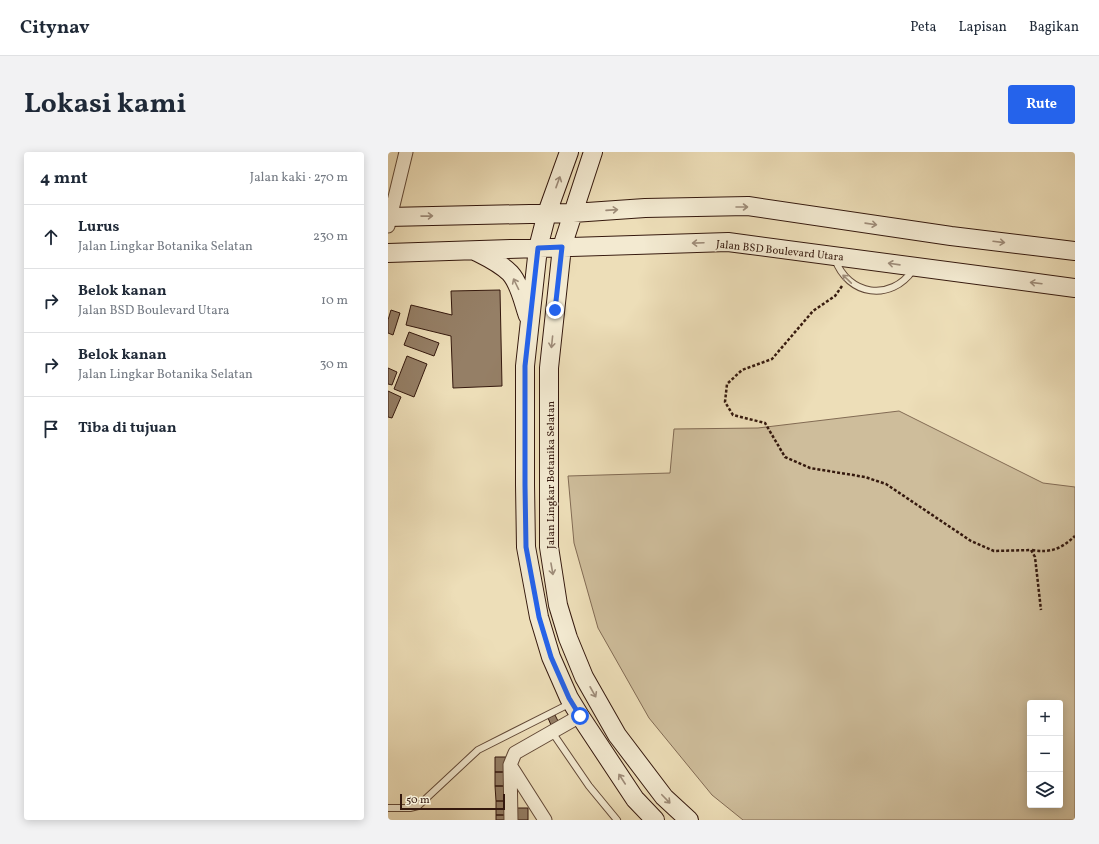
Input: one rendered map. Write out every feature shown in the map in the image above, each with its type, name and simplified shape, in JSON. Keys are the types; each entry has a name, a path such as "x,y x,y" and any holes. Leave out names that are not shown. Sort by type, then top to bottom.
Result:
{"street":[{"path":"406,152 389,220 645,208 748,206 952,236 1075,251"},
{"name":"Jalan Lingkar Botanika Selatan","path":"569,152 547,212 538,248 530,320 525,366 526,547 539,617 551,657 576,709 635,799 655,820"},
{"name":"Jalan Lingkar Botanika Selatan","path":"593,152 562,247 549,368 549,547 558,605 568,638 582,670 617,735 664,797 689,820"},
{"name":"Jalan BSD Boulevard Utara","path":"388,253 728,242 1075,288"},
{"path":"473,250 492,259 510,273 516,282 530,320"},
{"path":"511,820 510,765 515,753 552,732 576,709"},
{"path":"510,765 544,820"}],"lane":[{"path":"834,255 838,268 846,279 857,287 870,291 884,290 897,286 908,278 915,267"},
{"path":"388,808 410,808 418,806 478,750 576,709"},
{"path":"552,732 589,786 617,820"}],"path":[{"path":"846,279 835,296 813,311 772,359 742,370 727,384 725,402 733,415 765,423 785,457 810,468 865,477 886,484 971,541 994,551 1031,550 1046,552 1066,544 1075,536"},
{"path":"1031,550 1035,557 1041,610"}],"shaded area":[{"path":"899,411 1043,483 1075,487 1075,820 743,820 712,795 649,718 598,628 574,543 568,476 670,473 674,429 758,428"}],"building":[{"path":"500,290 502,386 453,388 451,336 406,325 411,305 452,315 451,291"},
{"path":"391,310 400,313 393,335 388,333 388,320"},
{"path":"409,332 439,343 434,356 404,345"},
{"path":"407,356 427,364 414,397 394,389"},
{"path":"388,368 397,372 392,385 388,384"},
{"path":"388,391 401,397 392,418 388,417"},
{"path":"555,715 558,721 551,725 548,718"},
{"path":"495,757 508,757 508,772 495,772"},
{"path":"495,772 508,772 508,786 495,786"},
{"path":"495,786 508,786 508,801 496,801"},
{"path":"496,801 508,801 508,815 496,815"},
{"path":"516,808 528,808 528,820 516,820"},
{"path":"496,815 508,815 508,820 496,820"}],"route":[{"path":"555,310 562,247 538,248 525,366 526,547 539,617 551,657 569,698 580,716"}]}
